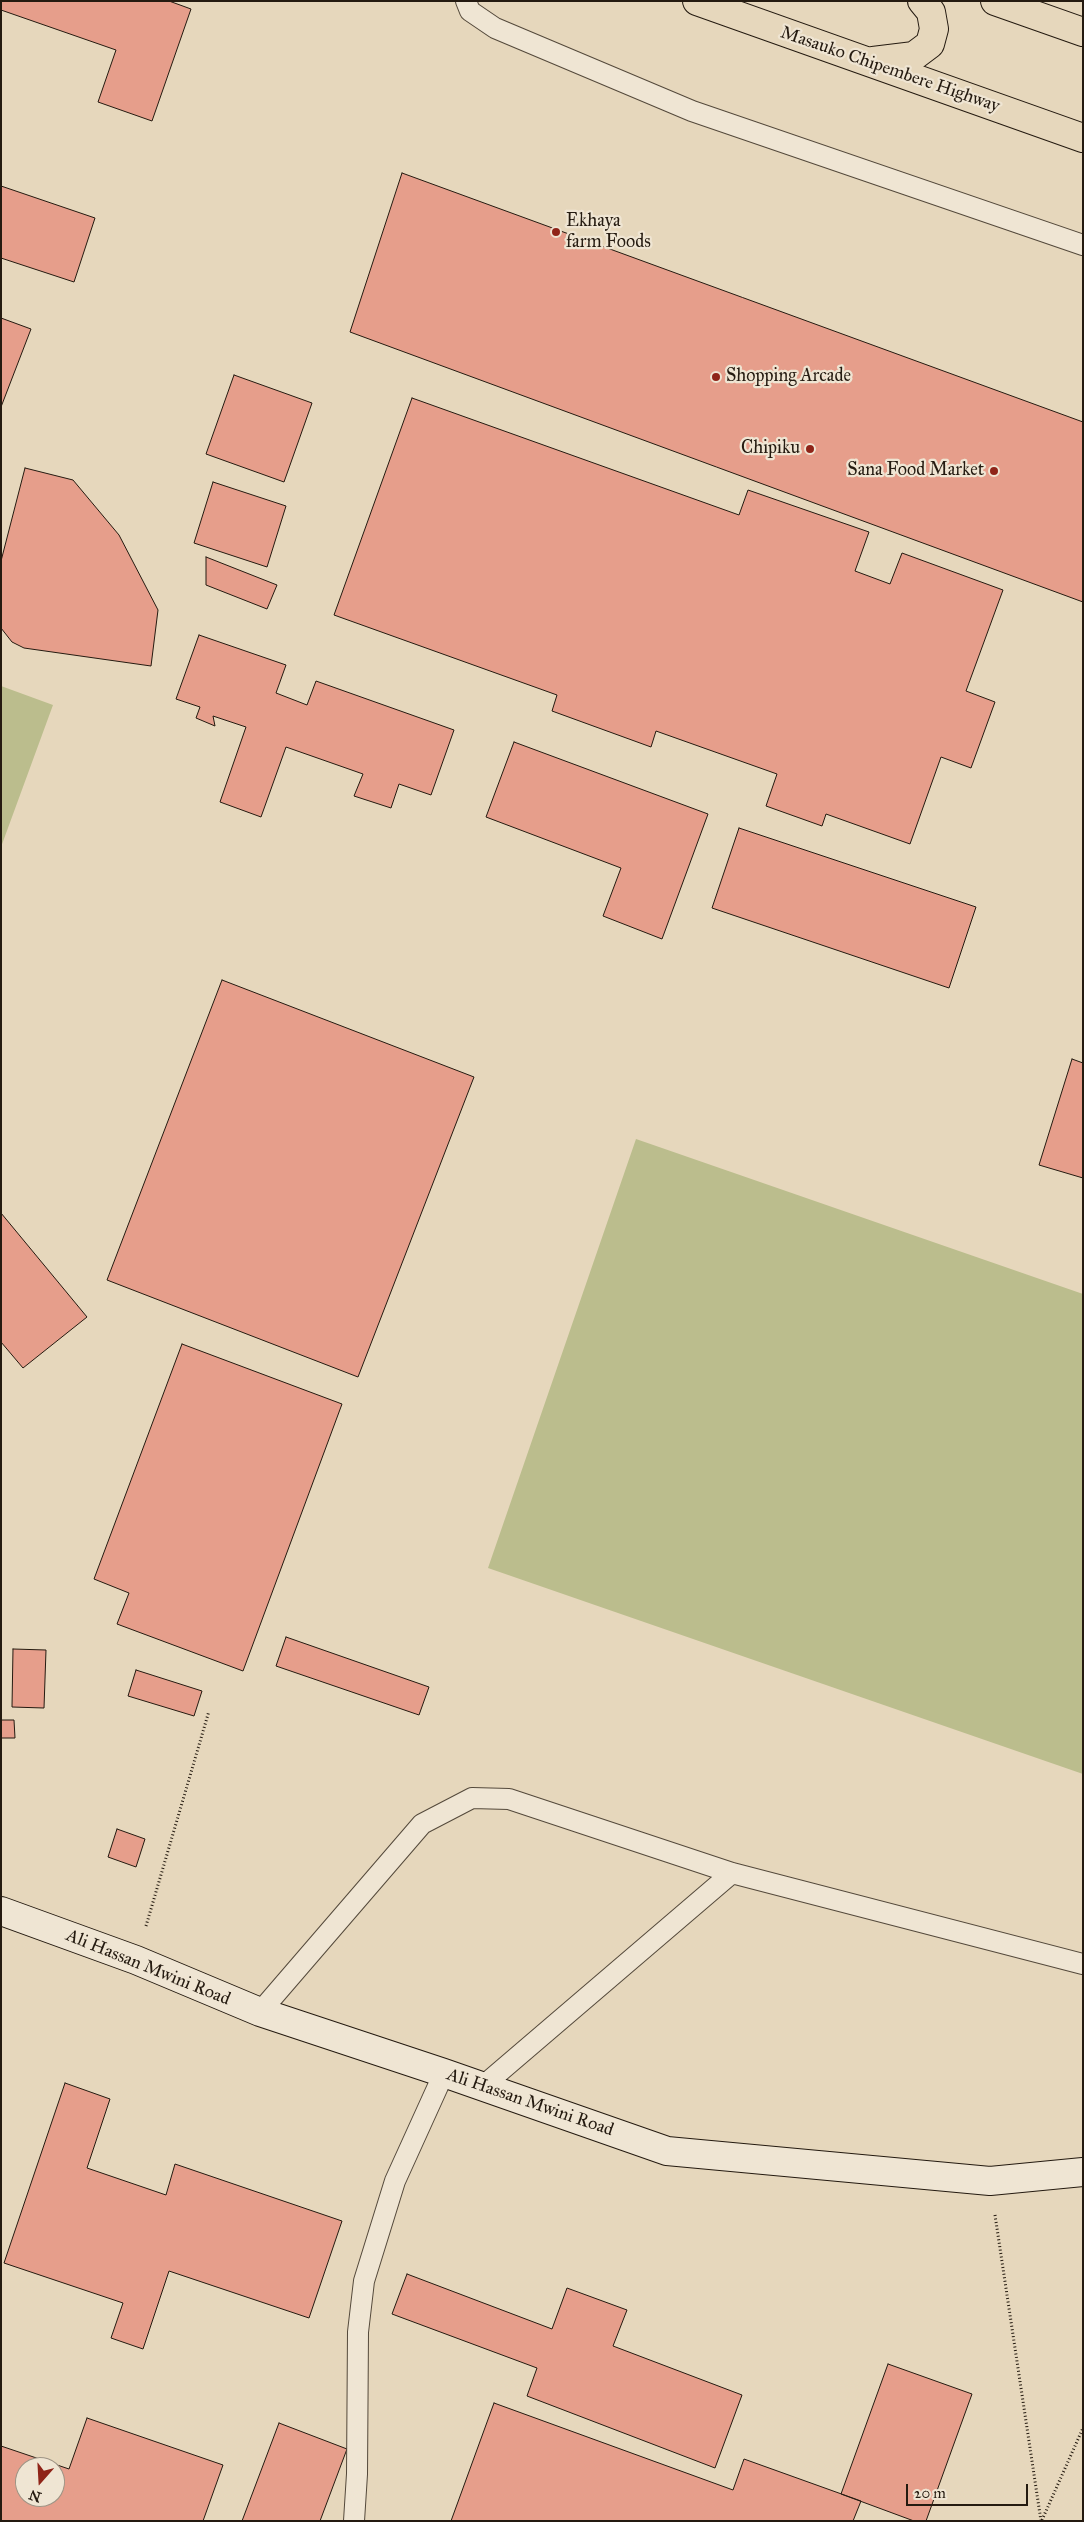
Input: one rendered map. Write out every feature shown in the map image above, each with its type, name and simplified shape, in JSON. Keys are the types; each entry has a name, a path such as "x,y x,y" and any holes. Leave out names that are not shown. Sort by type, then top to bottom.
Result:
{"highway":[{"name":"Masauko Chipembere Highway","path":"697,1 1083,138"},
{"path":"868,62 914,56 930,44 934,29 930,12 922,1"},
{"path":"995,1 1083,32"}],"main road":[{"name":"Ali Hassan Mwini Road","path":"1,1911 136,1960 260,2012 483,2086 667,2151 990,2181 1083,2172"}],"lane":[{"path":"466,1 470,11 494,28 692,111 1083,245"},
{"path":"260,2012 422,1824 472,1798 509,1799 732,1873 1083,1964"},
{"path":"483,2086 732,1873"},
{"path":"354,2521 357,2474 358,2332 364,2281 395,2181 444,2073"}],"path":[{"path":"136,1960 210,1711"},
{"path":"990,2181 1041,2521"},
{"path":"1041,2521 1083,2428"}],"green space":[{"path":"1,686 53,705 1,847"},
{"path":"636,1139 1083,1294 1083,1774 488,1568"}],"building":[{"path":"1,1 169,1 191,9 152,121 98,102 116,50 1,10"},
{"name":"Shopping Arcade","path":"402,173 1083,422 1083,602 350,332"},
{"path":"1,186 95,218 74,282 1,258"},
{"path":"1,318 31,329 1,407"},
{"path":"234,375 312,403 284,482 206,454"},
{"path":"412,398 739,515 748,490 869,532 855,571 890,584 902,553 1003,590 966,691 995,702 971,768 941,757 910,844 826,814 822,826 766,806 777,774 656,731 651,747 552,711 557,695 334,615"},
{"path":"25,468 73,480 119,535 158,610 151,666 24,648 12,642 1,628 1,561"},
{"path":"213,482 286,506 267,567 194,543"},
{"path":"206,557 277,585 267,609 206,585"},
{"path":"199,635 286,665 276,693 307,705 316,681 454,730 431,795 399,784 391,808 354,796 363,774 286,747 261,817 220,802 246,727 213,716 215,726 196,718 200,707 176,699"},
{"path":"514,742 708,814 662,939 603,916 621,868 486,817"},
{"path":"739,828 976,907 949,988 712,908"},
{"path":"222,980 474,1077 358,1377 107,1280"},
{"path":"1072,1059 1083,1063 1083,1178 1039,1165"},
{"path":"1,1213 87,1317 23,1368 1,1342"},
{"path":"182,1344 342,1404 243,1671 117,1624 129,1593 94,1579"},
{"path":"286,1637 429,1687 419,1715 276,1666"},
{"path":"13,1649 46,1650 44,1708 12,1707"},
{"path":"136,1670 202,1691 194,1716 128,1696"},
{"path":"1,1720 14,1720 15,1738 1,1738"},
{"path":"117,1829 145,1839 136,1867 108,1857"},
{"path":"65,2083 110,2099 87,2168 166,2195 175,2164 342,2221 309,2318 169,2271 143,2349 111,2338 123,2303 4,2263"},
{"path":"407,2274 552,2329 567,2288 627,2310 613,2346 742,2395 715,2468 527,2396 537,2368 392,2314"},
{"path":"888,2364 972,2394 926,2521 914,2521 841,2494"},
{"path":"494,2403 733,2490 744,2459 861,2501 853,2521 451,2521"},
{"path":"87,2418 223,2465 203,2521 1,2521 1,2446 34,2457 15,2457 15,2507 65,2507 65,2468 69,2469"},
{"path":"279,2423 347,2449 320,2521 242,2521"}],"place":[{"name":"Ekhaya farm Foods","path":"556,232"},
{"name":"Shopping Arcade","path":"716,377"},
{"name":"Chipiku","path":"810,449"},
{"name":"Sana Food Market","path":"994,471"}]}
